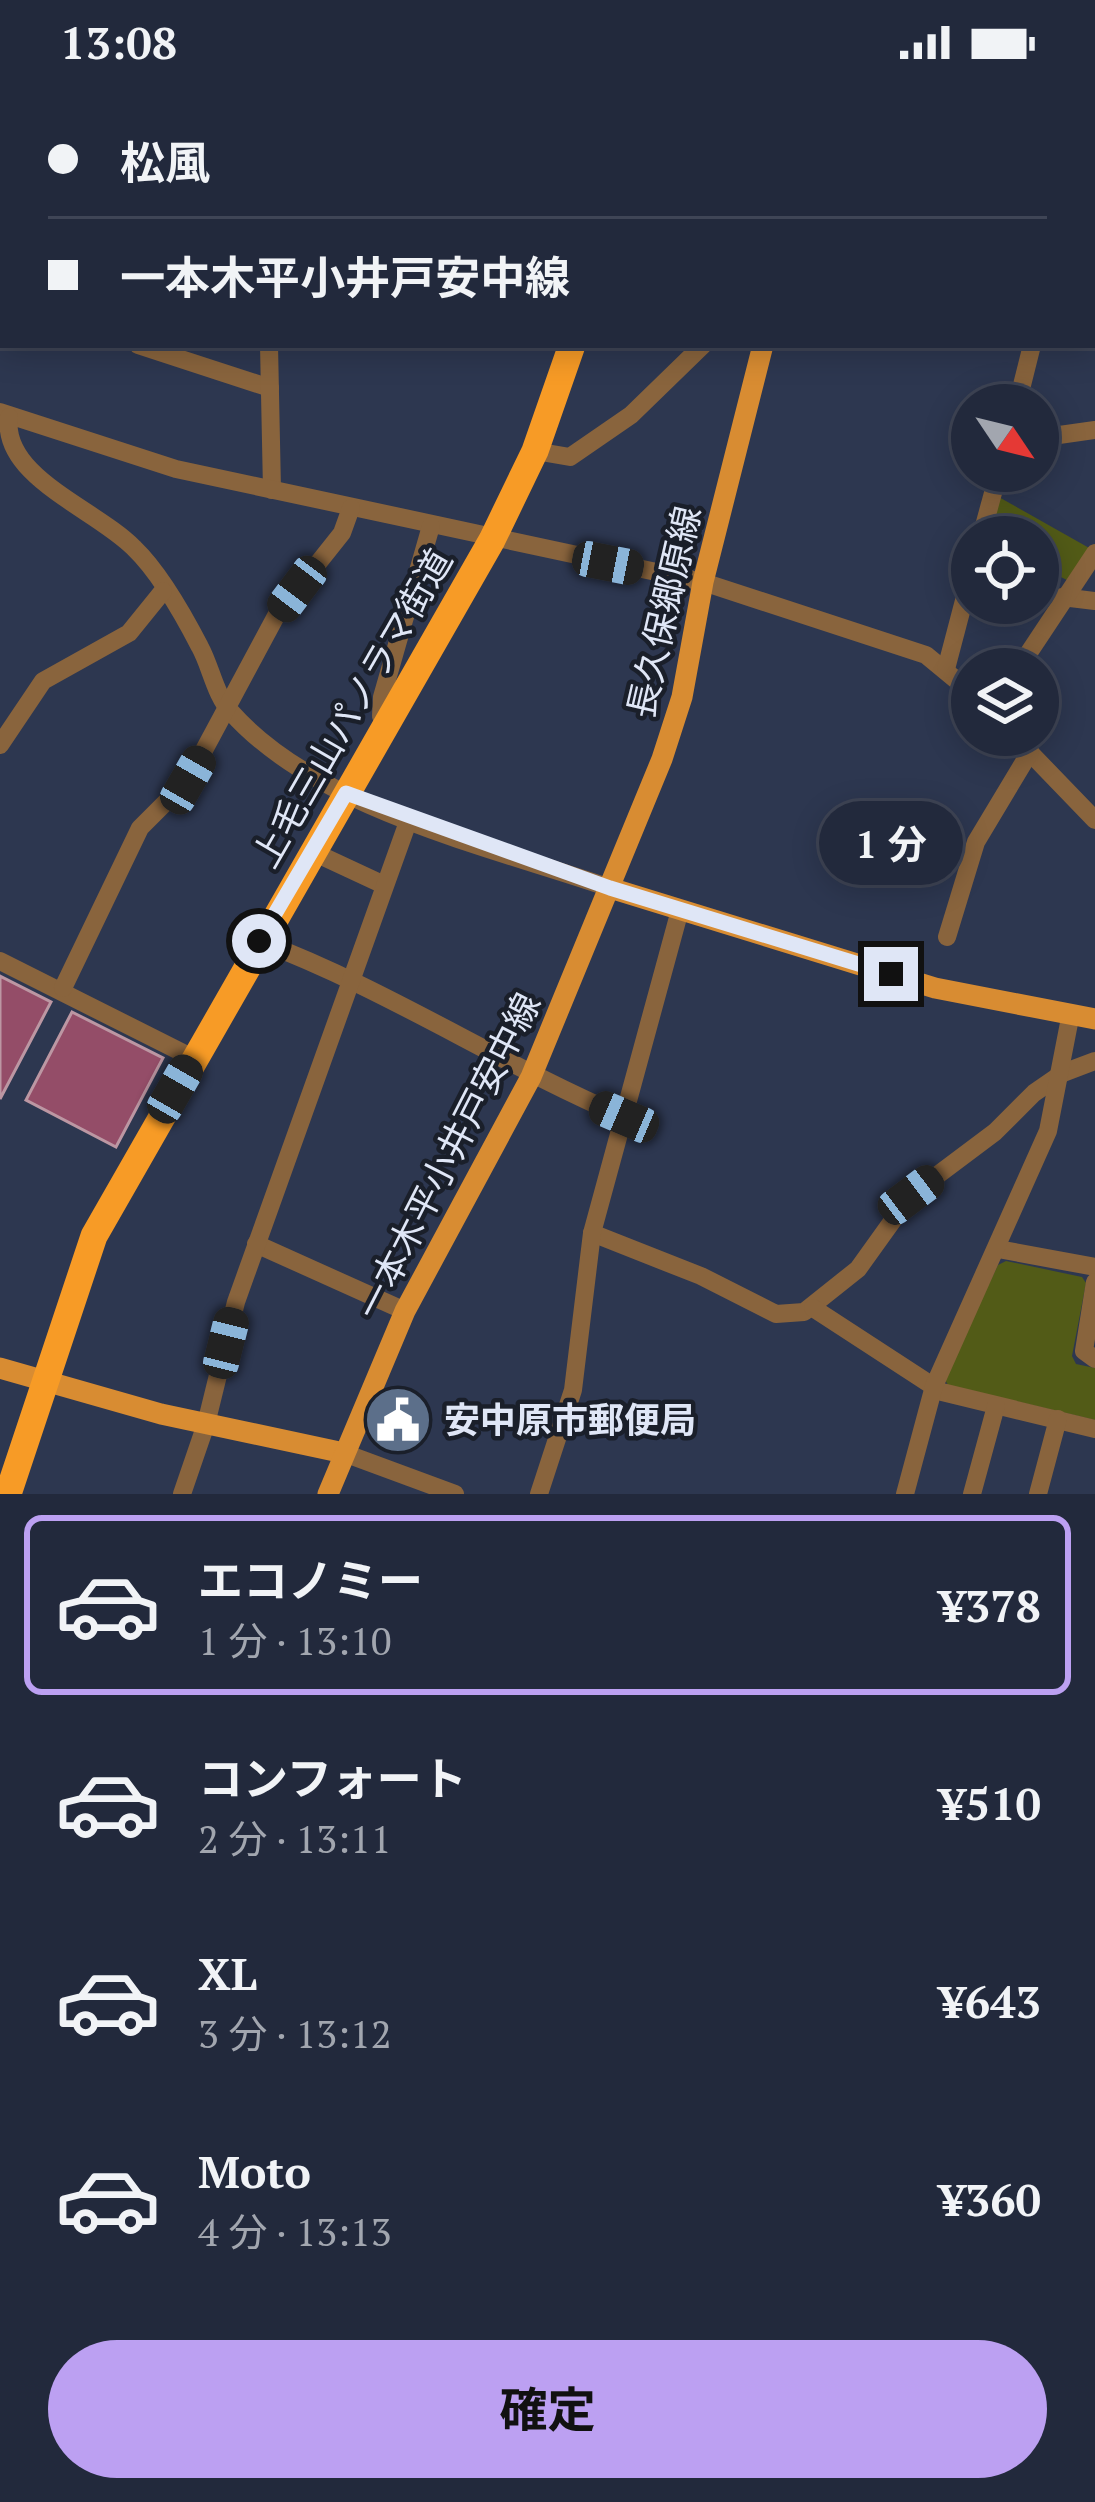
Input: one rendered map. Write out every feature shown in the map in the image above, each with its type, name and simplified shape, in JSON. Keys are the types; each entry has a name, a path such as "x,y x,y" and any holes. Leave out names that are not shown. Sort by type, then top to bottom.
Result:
{"highway":[{"name":"上毛三山パノラマ街道","path":"8,1494 9,1459 43,1384 94,1236 491,540 535,452 571,348"}],"main road":[{"name":"長久保郷原線","path":"610,888 682,698 703,582 762,348"},
{"path":"610,888 935,988 1070,1018 1095,1019"},
{"name":"一本木平小井戸安中線","path":"328,1494 405,1311 531,1077 610,888"},
{"path":"0,1368 43,1384 344,1453"}],"street":[{"path":"147,348 271,388"},
{"path":"269,348 272,490"},
{"path":"535,452 570,457 632,415 700,348"},
{"path":"1022,384 1031,348"},
{"path":"610,888 346,793 272,747 229,711 200,646 136,549 32,473 3,445 5,415 111,451 272,490 703,582 874,635 926,655 951,673"},
{"path":"1059,435 1095,430"},
{"path":"63,988 140,828 188,780 276,616 342,533 351,508"},
{"path":"388,719 380,716 382,697 431,526"},
{"path":"1031,648 1095,553"},
{"path":"0,745 43,681 129,633 163,591"},
{"path":"1062,597 1095,601"},
{"path":"946,669 958,624"},
{"path":"947,938 976,842 1028,756"},
{"path":"1034,756 1095,820"},
{"path":"182,1494 256,1244 409,819"},
{"path":"311,851 384,885"},
{"path":"539,1494 573,1390 592,1233 680,910"},
{"path":"259,941 349,981 531,1077 624,1117"},
{"path":"0,961 63,988 193,1058"},
{"path":"905,1494 934,1386 1048,1131 1063,1073 1070,1018"},
{"path":"592,1233 701,1276 776,1314 813,1308 858,1269 911,1195 1063,1073 1095,1061"},
{"path":"256,1244 405,1311"},
{"path":"998,1249 1095,1267"},
{"path":"1095,1282 1084,1352 1095,1359"},
{"path":"813,1308 934,1386 1095,1430"},
{"path":"972,1494 997,1406"},
{"path":"1038,1494 1058,1419"},
{"path":"344,1453 455,1494"}],"green space":[{"path":"997,496 1032,516 992,516"},
{"path":"1059,531 1091,549 1067,580 1059,576"},
{"path":"1006,1261 1082,1277 1086,1283 1072,1356 1076,1364 1095,1368 1095,1420 948,1385 944,1378 998,1265"}],"building":[{"path":"0,976 51,1002 0,1099"},
{"path":"72,1012 163,1058 116,1147 26,1100"}],"place":[{"name":"安中原市郵便局","path":"398,1420"}],"route":[{"path":"259,941 346,793 610,888 891,974"}]}
